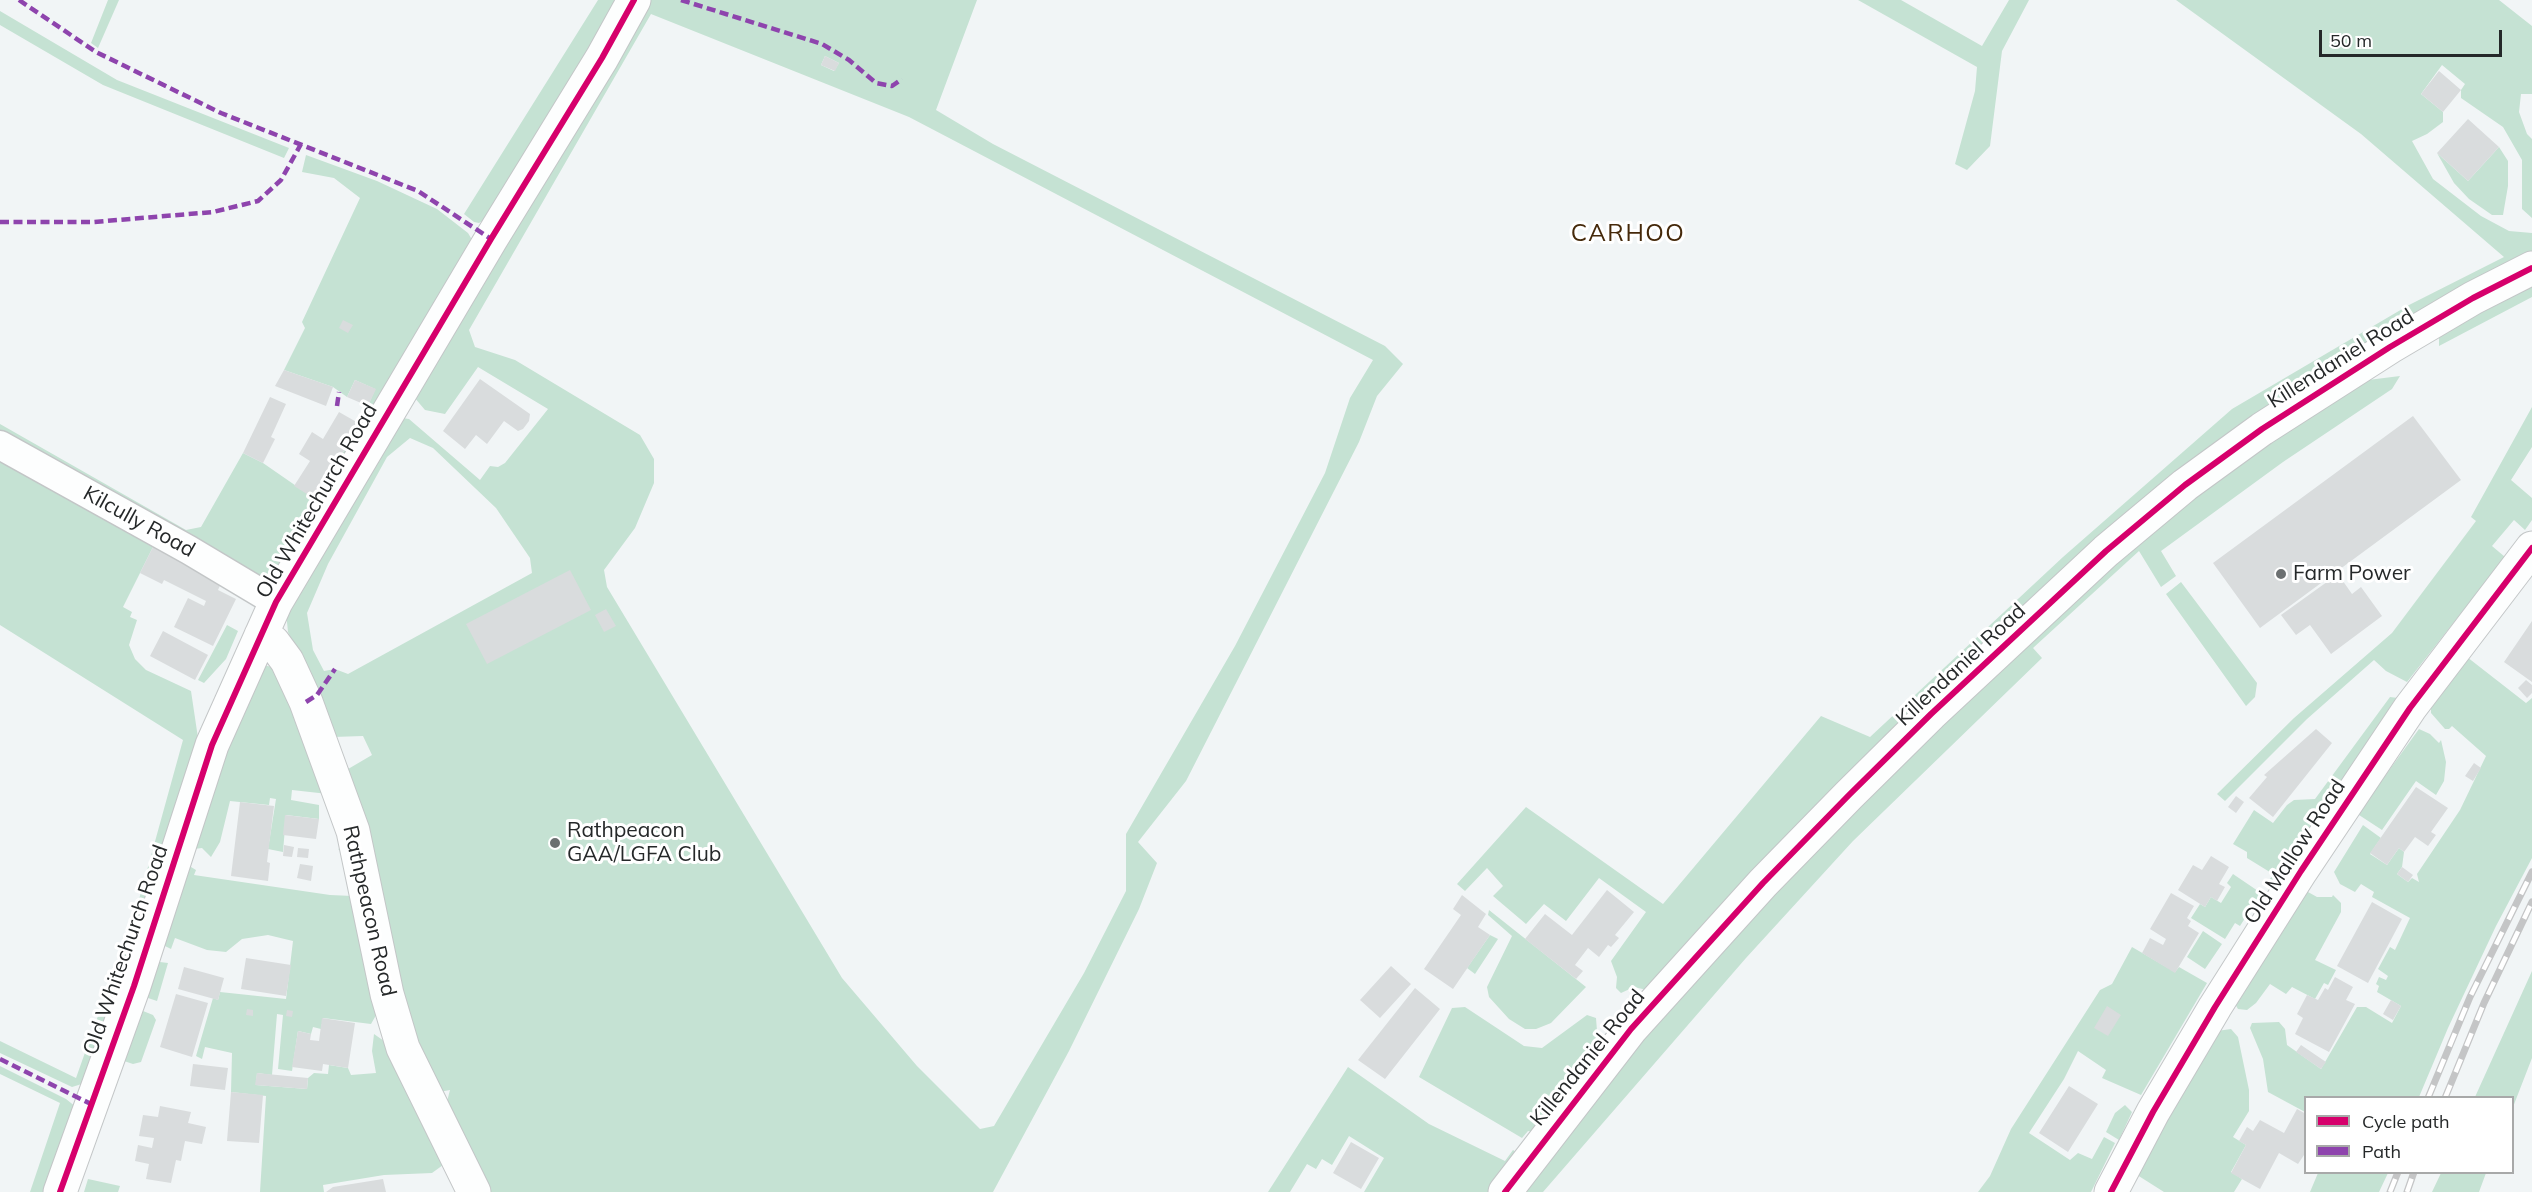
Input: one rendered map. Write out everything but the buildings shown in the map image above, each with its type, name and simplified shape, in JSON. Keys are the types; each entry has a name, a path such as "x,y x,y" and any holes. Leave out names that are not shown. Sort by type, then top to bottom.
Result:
{"street":[{"name":"Old Whitechurch Road","path":"60,1192 134,986 212,745 276,602 491,239 602,58 634,0"},
{"name":"Killendaniel Road","path":"1505,1192 1631,1029 1756,891 1931,714 2106,551 2185,485 2262,429 2390,347 2473,298 2532,268"},
{"name":"Kilcully Road","path":"0,445 189,550 276,602"},
{"name":"Old Mallow Road","path":"2111,1192 2153,1112 2290,888 2410,708 2532,548"},
{"name":"Rathpeacon Road","path":"261,635 273,642 287,661 306,702 353,831 387,994 402,1048 474,1192"}],"green space":[{"path":"108,0 119,0 98,48 91,43"},
{"path":"598,0 620,0 484,220 479,223 474,222 464,214"},
{"name":"Rathpeacon GAA/LGFA Club","path":"648,0 977,0 936,110 993,144 1385,346 1403,364 1377,396 1359,442 1186,781 1138,842 1157,863 1139,909 1069,1051 993,1192 482,1192 444,1113 450,1090 439,1092 416,1064 343,772 372,755 363,736 333,737 288,632 286,612 402,418 409,419 480,480 490,466 498,467 505,463 548,409 478,367 445,414 425,410 414,397","holes":["651,14 909,117 1373,360 1350,398 1325,473 1235,646 1126,834 1126,891 1084,973 994,1126 980,1129 917,1066 842,978 607,587 604,570 635,528 654,483 654,459 640,435 515,360 475,347 469,330","825,56 839,63 834,71 821,65","410,438 433,448 496,508 530,558 532,573 348,674 335,669 324,671 313,650 307,613 328,564 387,457"]},
{"path":"1858,0 1901,0 1982,46 2009,0 2029,0 2002,51 1990,146 1967,170 1955,164 1975,91 1977,67"},
{"path":"2176,0 2499,0 2532,26 2532,94 2521,94 2519,112 2527,134 2532,139 2532,218 2522,209 2522,160 2503,127 2461,98 2461,90 2465,84 2442,65 2421,94 2443,112 2443,122 2427,134 2412,141 2433,179 2481,216 2509,231 2532,233 2532,252 2243,424 1647,990 1634,987 1621,993 1616,988 1617,977 1611,961 1646,912 1599,878 1566,921 1544,904 1526,924 1493,896 1503,886 1487,868 1465,891 1457,884 1526,807 1663,904 1821,716 1870,737 2063,557 2232,409 2409,305 2504,257 2361,134"},
{"path":"0,11 117,80 289,148 284,158 103,85 0,25"},
{"path":"2499,147 2508,161 2508,186 2503,215 2492,215 2469,199 2454,183 2437,153 2468,181"},
{"path":"306,155 377,181 437,209 468,233 471,238 470,250 376,409 368,406 375,389 355,380 347,397 333,387 284,370 305,328 302,322 360,198 334,178 302,172"},
{"path":"2532,281 2532,297 2439,346 2439,338 2446,328"},
{"path":"2400,376 2392,389 2283,462 2161,551 2176,576 2161,587 2139,551 2033,648 2042,658 1853,841 1746,958 1543,1192 1516,1192 1638,1035 1892,768 2196,490 2360,381"},
{"path":"2532,407 2532,447 2511,480 2532,498 2532,520 2525,530 2514,520 2492,546 2505,557 2407,682 2386,671 2374,660 2307,719 2225,801 2217,794 2294,718 2392,633 2476,521 2471,517"},
{"path":"0,424 186,530 201,527 243,453 263,463 315,499 360,424 366,427 288,557 272,574 261,579 0,433"},
{"path":"0,457 154,545 123,607 132,612 130,617 137,620 129,645 135,659 146,670 191,691 198,738 85,1083 72,1087 0,1053 0,1041 76,1078 138,903 183,740 0,625"},
{"path":"2181,582 2257,683 2255,697 2246,706 2166,594"},
{"path":"227,625 238,631 226,659 204,683 198,680"},
{"path":"2467,657 2526,703 2532,698 2532,858 2496,926 2448,1028 2419,1096 2304,1096 2304,1111 2268,1092 2263,1059 2250,1028 2252,1023 2279,1022 2285,1029 2287,1045 2321,1069 2357,1007 2366,1007 2392,1023 2401,1006 2377,992 2379,986 2376,984 2379,977 2386,980 2388,976 2378,969 2390,947 2395,950 2410,918 2372,897 2374,892 2361,884 2355,892 2340,884 2334,872 2363,825 2381,838 2370,854 2387,865 2399,848 2404,852 2402,867 2397,874 2408,882 2412,878 2419,882 2417,874 2460,810 2486,756 2452,726 2445,729 2431,713 2431,707"},
{"path":"264,665 279,669 328,794 292,790 291,800 319,805 319,819 286,815 283,852 268,849 276,799 270,798 269,805 230,801 220,842 211,857 202,848 194,849 206,796"},
{"path":"2390,697 2398,698 2273,881 2270,879 2273,874 2247,858 2247,852 2233,844 2254,810 2273,823 2294,800 2315,799"},
{"path":"2419,729 2430,734 2439,743 2441,740 2446,762 2444,781 2436,795 2416,781 2382,830 2359,815 2361,809"},
{"path":"346,847 379,1010 371,1024 323,1018 321,1029 313,1027 311,1034 298,1031 292,1071 278,1069 283,1015 277,1014 272,1075 257,1073 256,1085 307,1089 308,1078 314,1073 328,1074 329,1065 348,1068 351,1075 376,1073 372,1051 374,1034 384,1041 443,1165 432,1173 384,1175 323,1185 324,1192 260,1192 266,1096 231,1092 232,1053 205,1047 202,1059 196,1056 213,998 218,1000 220,992 286,999 293,941 268,935 242,939 226,952 207,950 175,938 171,949 165,946 161,939 185,870 191,867 196,870 194,875 330,895 353,896 342,852 338,849"},
{"path":"2233,874 2261,893 2240,926 2235,923 2225,939 2191,918 2200,904 2205,907 2211,897 2221,903 2231,887 2227,883"},
{"path":"2308,892 2317,897 2332,897 2333,895 2341,903 2341,912 2315,960 2336,970 2328,985 2324,983 2315,999 2292,987 2286,994 2270,984 2256,1003 2247,1010 2238,1009 2235,1004 2302,894"},
{"path":"1489,910 1586,987 1551,1023 1536,1029 1525,1029 1509,1019 1489,997 1487,987 1512,936 1488,915"},
{"path":"2203,931 2222,944 2205,969 2187,957"},
{"path":"1490,935 1498,939 1475,974 1467,968"},
{"path":"2132,947 2175,972 2179,967 2207,983 2141,1095 2102,1078 2106,1070 2078,1051 2064,1079 2029,1133 2070,1160 2078,1153 2092,1159 2104,1137 2115,1143 2091,1192 1978,1192 1990,1176 2011,1129 2100,990 2112,984"},
{"path":"160,962 168,963 157,1001 148,998 146,992 153,968"},
{"path":"2532,971 2532,1058 2514,1104 2514,1096 2475,1096"},
{"path":"1465,1007 1524,1046 1542,1048 1587,1015 1596,1018 1597,1031 1605,1041 1533,1132 1528,1131 1522,1138 1419,1077 1452,1008"},
{"path":"143,1011 153,1015 156,1020 141,1062 133,1064 124,1061"},
{"path":"2231,1029 2238,1037 2249,1090 2249,1111 2233,1137 2246,1145 2231,1172 2242,1179 2234,1192 2164,1192 2134,1173 2217,1031"},
{"path":"0,1066 66,1099 76,1107 49,1192 30,1192 60,1103 0,1074"},
{"path":"1348,1067 1429,1124 1505,1161 1513,1150 1519,1154 1492,1192 1364,1192 1384,1158 1349,1136 1332,1165 1322,1159 1316,1169 1307,1164 1290,1192 1268,1192"},
{"path":"2125,1105 2132,1112 2119,1140 2106,1132 2115,1113"},
{"path":"2317,1174 2388,1174 2379,1192 2310,1192"},
{"path":"2440,1174 2486,1174 2479,1192 2432,1192"},
{"path":"88,1179 120,1186 118,1192 84,1192"}],"railway":[{"path":"2429,1096 2470,997 2532,872"},
{"path":"2446,1096 2484,1003 2532,902"},
{"path":"2390,1192 2397,1174"},
{"path":"2407,1192 2413,1174"}],"marked path":[{"path":"19,0 96,52 221,113 418,191 491,239"},
{"path":"681,0 822,44 849,60 876,83 892,86 902,79"},
{"path":"0,222 94,222 213,212 258,201 281,180 301,144"},
{"path":"337,406 339,392"},
{"path":"306,702 317,695 335,669"},
{"path":"0,1059 91,1104"}],"cycle path":[{"path":"60,1192 134,986 212,745 276,602 491,239 602,58 634,0"},
{"path":"1505,1192 1631,1029 1763,883 1931,714 2106,551 2185,485 2262,429 2390,347 2473,298 2532,268"},
{"path":"2111,1192 2153,1112 2215,1007 2301,871 2410,708 2532,548"}],"place":[{"name":"Farm Power","path":"2281,574"},
{"name":"Rathpeacon GAA/LGFA Club","path":"555,843"}],"district":[{"name":"CARHOO","path":"1628,234"}]}
